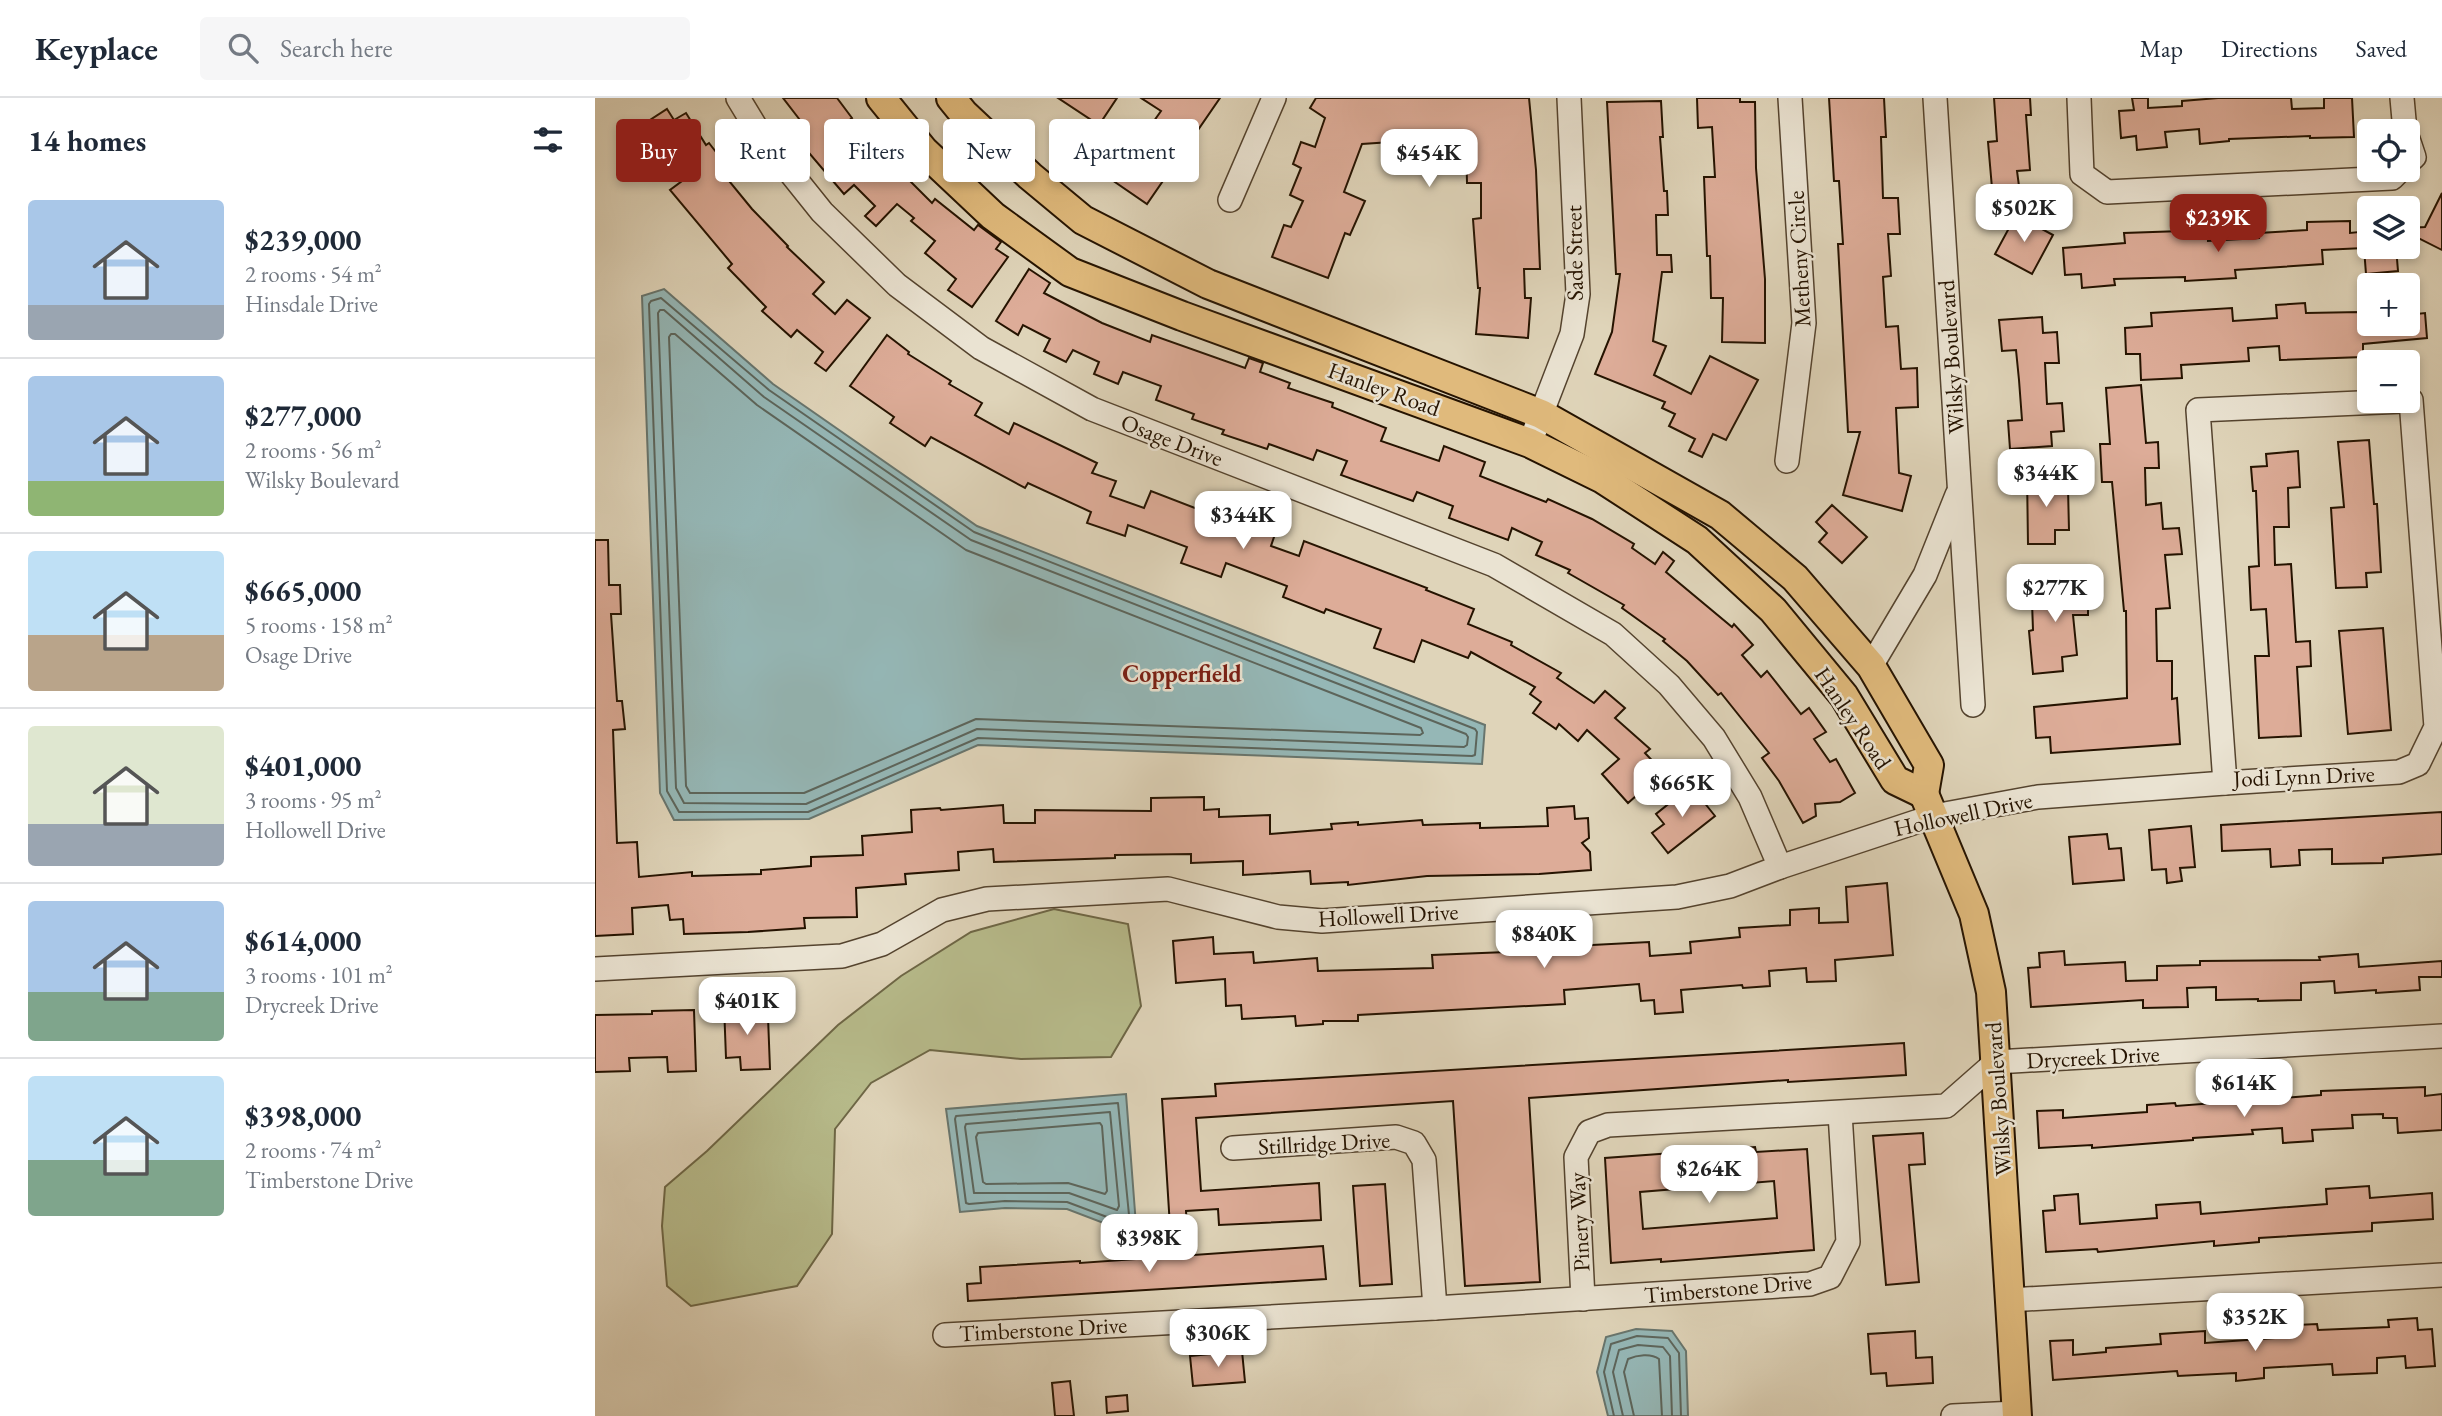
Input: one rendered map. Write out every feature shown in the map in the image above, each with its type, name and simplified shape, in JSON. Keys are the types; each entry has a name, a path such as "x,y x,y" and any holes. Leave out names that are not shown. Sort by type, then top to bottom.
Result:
{"main road":[{"name":"Hanley Road","path":"881,98 924,150 993,216 1070,272 1182,317 1530,443 1603,480 1697,540 1773,610 1844,696 1895,780 1929,805"},
{"name":"Hanley Road","path":"951,98 964,114 1030,176 1083,220 1208,284 1541,414 1720,515 1795,578 1871,666 1929,765 1929,805"},
{"name":"Wilsky Boulevard","path":"1929,805 1974,914 1991,992 2016,1414"}],"street":[{"name":"Osage Drive","path":"738,98 761,136 822,212 897,285 981,348 1092,409 1494,565 1613,634 1669,685 1714,738 1750,797 1780,867"},
{"path":"1230,200 1274,98"},
{"name":"Sade Street","path":"1530,443 1572,334 1578,294 1569,98"},
{"name":"Metheny Circle","path":"1787,461 1804,323 1790,98"},
{"name":"Wilsky Boulevard","path":"1935,98 1973,705"},
{"path":"2079,98 2082,174 2107,192 2357,180"},
{"path":"2402,98 2404,119"},
{"name":"Jodi Lynn Drive","path":"2357,403 2198,410 2225,783 2399,772 2418,764 2436,727 2412,413"},
{"name":"Wilsky Boulevard","path":"1871,666 1924,575 1960,489"},
{"name":"Hollowell Drive","path":"595,970 842,956 882,944 942,910 987,899 1168,889 1278,918 1322,921 1677,897 1730,886 1929,805 2225,783"},
{"name":"Drycreek Drive","path":"1996,1062 2442,1036"},
{"name":"Pinery Way","path":"1435,1308 1583,1299 1576,1157 1590,1132 1608,1125 1946,1106 1996,1062"},
{"name":"Timberstone Drive","path":"1583,1299 1810,1284 1830,1277 1848,1242 1840,1113"},
{"name":"Stillridge Drive","path":"1233,1148 1396,1137 1414,1143 1424,1160 1435,1308"},
{"path":"2009,1300 2442,1275"},
{"name":"Timberstone Drive","path":"945,1335 1435,1308"},
{"path":"1953,1416 2016,1414"}],"green space":[{"path":"1054,909 1128,924 1141,1006 1111,1057 1021,1059 930,1050 871,1083 835,1129 832,1234 797,1286 691,1306 667,1286 662,1226 665,1187 707,1151 838,1025 901,976 971,932"}],"water":[{"path":"664,289 773,384 977,526 1485,725 1482,764 978,745 809,819 674,820 660,793 642,296"},
{"path":"1126,1094 1136,1225 1114,1227 1067,1209 1005,1208 960,1212 946,1109"},
{"path":"1636,1329 1672,1331 1686,1351 1688,1416 1608,1416 1597,1372 1606,1337"}],"building":[{"path":"783,98 837,98 852,118 824,119 824,171 810,154 810,119 799,119"},
{"path":"1058,98 1117,98 1103,119 1090,119"},
{"path":"1141,98 1220,98 1199,128 1199,119 1155,119 1161,111"},
{"path":"1316,98 1529,98 1536,170 1540,269 1524,269 1525,298 1531,298 1528,338 1476,334 1480,288 1473,219 1481,218 1481,183 1467,183 1466,137 1362,144 1344,192 1365,201 1350,235 1345,233 1328,278 1272,257 1284,225 1291,227 1303,201 1290,195 1301,168 1293,164 1301,142 1315,147 1325,118 1310,108"},
{"path":"1697,98 1740,98 1740,102 1755,102 1756,168 1765,279 1765,343 1722,342 1723,298 1711,298 1710,256 1707,256 1704,177 1715,177 1712,127 1698,128"},
{"path":"1829,98 1884,98 1886,137 1881,137 1883,198 1898,198 1900,234 1888,234 1891,276 1883,277 1886,327 1898,326 1901,369 1917,368 1918,407 1896,408 1899,473 1911,476 1902,511 1843,495 1860,432 1848,432 1838,244 1843,244 1839,181 1834,181"},
{"path":"1994,98 2030,98 2031,115 2026,115 2030,170 2017,171 2019,186 1992,188 1988,142 1997,141"},
{"path":"2132,98 2148,98 2148,108 2182,106 2182,101 2218,98 2291,98 2292,109 2324,108 2324,98 2352,98 2354,137 2229,139 2200,144 2199,129 2165,132 2167,147 2137,150 2136,136 2121,138 2119,111 2134,110"},
{"path":"1661,101 1663,137 1660,137 1668,215 1656,215 1657,255 1671,255 1672,272 1662,272 1653,341 1666,346 1654,375 1691,394 1710,356 1758,380 1726,440 1713,434 1702,457 1689,451 1695,439 1669,426 1675,414 1662,408 1665,402 1595,374 1612,332 1620,274 1616,274 1607,102"},
{"path":"667,109 673,119 652,119"},
{"path":"686,113 690,119 676,119"},
{"path":"701,137 706,145 709,143 715,151 715,182 730,182 787,247 824,282 813,294 835,314 847,300 870,318 826,371 815,363 823,352 797,330 791,337 762,311 766,307 728,268 732,264 670,190 681,182 701,182"},
{"path":"834,182 911,182 932,203 935,199 974,230 978,225 1001,242 996,249 1008,257 972,307 948,290 956,279 925,253 935,241 911,221 914,218 897,204 876,226 865,216 875,206 854,185 844,194"},
{"path":"1115,182 1162,182 1147,204"},
{"path":"2442,193 2442,250 2420,239 2420,227 2425,227"},
{"path":"2016,215 2053,235 2032,274 1995,254"},
{"path":"2350,221 2350,233 2357,232 2357,248 2322,250 2323,264 2235,270 2236,278 2185,281 2185,277 2114,279 2115,285 2082,288 2081,274 2065,275 2063,248 2125,243 2124,233 2208,228 2208,241 2259,238 2259,233 2307,230 2307,222"},
{"path":"2365,259 2397,259 2398,271 2366,273"},
{"path":"1029,269 1050,283 1044,293 1102,323 1150,342 1152,335 1245,368 1249,358 1263,363 1260,372 1290,383 1288,388 1333,403 1332,407 1386,428 1381,441 1439,461 1444,446 1485,462 1480,476 1546,502 1548,499 1592,519 1634,544 1632,548 1655,564 1663,552 1674,561 1666,572 1732,627 1734,624 1753,645 1742,655 1761,677 1767,671 1801,714 1809,708 1826,732 1814,739 1830,762 1836,759 1855,793 1840,802 1815,804 1816,816 1803,823 1779,781 1762,758 1769,753 1721,693 1718,695 1687,661 1663,641 1665,639 1622,608 1624,605 1568,573 1570,570 1536,555 1542,542 1512,528 1508,540 1449,518 1453,506 1417,492 1413,501 1341,475 1347,461 1317,450 1313,460 1269,444 1267,449 1222,434 1224,430 1192,419 1194,414 1156,400 1161,386 1123,372 1118,384 1094,374 1099,362 1073,350 1066,362 1044,351 1050,339 1023,325 1018,335 996,321"},
{"path":"2305,303 2306,313 2357,312 2357,336 2420,336 2420,314 2425,313 2427,338 2363,344 2363,350 2357,350 2357,357 2280,360 2279,346 2248,348 2249,361 2181,365 2182,378 2141,380 2140,354 2126,354 2125,328 2152,326 2151,313 2232,308 2233,321 2277,318 2276,305"},
{"path":"2042,317 2043,333 2057,332 2059,363 2045,363 2047,404 2062,403 2064,431 2051,432 2052,446 2010,449 2008,421 2022,420 2019,380 2016,350 2002,351 1999,320"},
{"path":"887,335 909,352 908,354 951,381 949,384 982,403 975,415 1009,434 1014,423 1097,463 1092,473 1116,481 1110,496 1144,508 1151,491 1200,510 1203,501 1276,531 1271,546 1299,556 1304,541 1474,609 1468,624 1512,642 1511,645 1561,673 1557,678 1594,703 1605,691 1625,708 1615,718 1650,749 1645,753 1663,772 1628,803 1602,774 1619,759 1587,730 1578,741 1559,724 1556,729 1533,713 1541,702 1530,694 1535,687 1471,652 1468,658 1422,640 1414,662 1374,648 1381,629 1326,609 1324,613 1283,597 1287,586 1226,563 1221,577 1181,563 1187,547 1128,525 1125,536 1087,523 1091,512 1028,483 1025,488 931,437 925,446 890,423 894,417 850,386"},
{"path":"2141,385 2146,443 2158,442 2159,468 2145,468 2146,505 2161,503 2163,529 2179,528 2182,554 2165,555 2170,608 2156,609 2157,661 2172,661 2172,699 2177,698 2180,744 2051,753 2050,737 2036,738 2034,707 2127,698 2126,611 2112,482 2102,482 2100,444 2110,444 2106,388"},
{"path":"2369,440 2374,504 2377,504 2381,572 2366,573 2367,587 2336,588 2331,508 2344,507 2338,442"},
{"path":"2298,451 2300,487 2288,488 2289,527 2274,527 2275,565 2291,564 2296,642 2310,641 2311,666 2297,667 2301,736 2259,738 2255,656 2269,656 2266,609 2251,610 2249,567 2259,566 2256,491 2253,491 2251,467 2267,466 2266,454"},
{"path":"2027,474 2055,474 2055,488 2068,488 2069,530 2055,530 2055,544 2028,544"},
{"path":"1832,505 1867,537 1842,563 1819,542 1827,533 1816,522"},
{"path":"595,540 608,540 609,585 620,585 621,614 611,614 617,701 622,701 625,729 613,730 617,843 637,842 639,877 692,872 692,876 761,874 761,870 811,866 811,857 863,855 862,836 912,832 911,810 1003,805 1004,823 1035,823 1035,810 1151,811 1151,798 1204,797 1204,810 1219,809 1219,817 1270,815 1270,834 1332,829 1331,824 1358,822 1358,825 1422,820 1423,825 1480,823 1480,828 1548,826 1547,808 1574,806 1575,819 1588,818 1589,838 1582,843 1590,852 1591,870 1427,876 1348,885 1348,882 1311,884 1310,871 1243,875 1243,861 1191,863 1191,854 994,862 993,849 958,852 959,870 905,874 906,884 856,888 857,917 804,918 805,928 684,934 683,919 670,920 668,905 632,908 633,934 595,936"},
{"path":"2073,571 2074,601 2088,600 2088,615 2073,615 2077,655 2062,657 2063,671 2033,674 2029,631 2033,630 2032,602 2046,601 2045,572"},
{"path":"2383,628 2391,730 2348,734 2339,631"},
{"path":"1691,786 1715,816 1668,853 1652,833 1664,824 1656,814"},
{"path":"2442,812 2442,854 2383,858 2383,863 2332,864 2332,849 2299,850 2300,865 2271,867 2270,849 2222,851 2221,825"},
{"path":"2191,826 2195,867 2180,868 2182,881 2167,883 2166,869 2152,870 2149,830"},
{"path":"2107,834 2109,849 2121,848 2124,880 2073,884 2069,837"},
{"path":"1887,883 1893,955 1835,960 1836,981 1807,982 1806,968 1769,971 1770,986 1743,988 1742,985 1681,990 1683,1012 1655,1014 1654,1000 1641,1001 1639,984 1564,990 1565,1004 1358,1015 1358,1021 1323,1021 1323,1024 1296,1026 1295,1016 1242,1019 1241,1005 1226,1006 1225,979 1176,983 1173,941 1213,937 1214,954 1253,952 1254,963 1317,958 1318,971 1433,968 1432,955 1535,951 1535,948 1649,942 1650,956 1691,953 1690,942 1740,937 1739,928 1790,925 1790,910 1819,908 1819,923 1848,922 1846,887"},
{"path":"2064,951 2065,965 2125,962 2126,981 2157,980 2157,966 2200,965 2200,961 2320,960 2319,957 2358,954 2359,967 2442,961 2442,977 2419,977 2420,990 2376,993 2376,990 2335,993 2334,981 2301,983 2301,1000 2216,1000 2216,987 2187,988 2188,1007 2143,1008 2143,1000 2031,1007 2028,968 2040,967 2039,953"},
{"path":"724,1005 753,1005 753,1018 768,1017 770,1069 741,1070 740,1057 726,1058"},
{"path":"694,1010 696,1071 668,1072 667,1057 629,1058 630,1071 595,1072 595,1015"},
{"path":"1904,1043 1906,1075 1788,1080 1529,1098 1540,1282 1465,1286 1453,1101 1196,1118 1201,1191 1319,1183 1321,1220 1219,1225 1218,1209 1186,1211 1187,1226 1170,1227 1162,1099 1216,1096 1215,1084"},
{"path":"2425,1087 2425,1096 2442,1094 2442,1130 2398,1133 2397,1118 2383,1118 2383,1114 2352,1115 2353,1128 2312,1130 2313,1141 2283,1143 2282,1128 2193,1140 2092,1148 2092,1145 2039,1148 2037,1111 2063,1110 2063,1118 2147,1112 2147,1105 2175,1103 2176,1106 2321,1095 2321,1091"},
{"path":"1923,1133 1925,1164 1909,1165 1919,1282 1886,1285 1873,1136"},
{"path":"1755,1147 1756,1152 1807,1149 1814,1250 1661,1262 1661,1259 1611,1263 1605,1158","holes":["1774,1181 1777,1218 1643,1229 1640,1192"]},
{"path":"1385,1184 1392,1284 1360,1286 1353,1186"},
{"path":"2369,1186 2370,1198 2432,1193 2433,1219 2372,1223 2372,1231 2259,1238 2259,1242 2214,1246 2214,1241 2098,1252 2097,1249 2046,1252 2043,1211 2055,1210 2054,1196 2078,1194 2080,1224 2157,1218 2156,1205 2200,1202 2201,1214 2327,1204 2326,1189"},
{"path":"1323,1246 1326,1279 968,1301 967,1284 981,1283 980,1267 1080,1263"},
{"path":"2417,1318 2418,1330 2432,1329 2435,1366 2406,1368 2405,1356 2377,1358 2377,1373 2333,1375 2332,1364 2264,1368 2264,1378 2236,1381 2236,1373 2178,1376 2177,1371 2053,1380 2050,1341 2073,1340 2073,1355 2106,1352 2106,1348 2161,1344 2160,1334 2205,1331 2205,1343 2274,1338 2273,1326 2317,1324 2318,1330 2389,1327 2388,1320"},
{"path":"1915,1331 1916,1358 1932,1357 1933,1383 1887,1386 1886,1373 1871,1374 1868,1334"},
{"path":"1242,1351 1245,1382 1193,1386 1190,1356"},
{"path":"1070,1381 1074,1416 1055,1416 1052,1383"},
{"path":"1127,1395 1128,1411 1107,1413 1106,1397"}],"district":[{"name":"Copperfield","path":"1182,674"}]}
